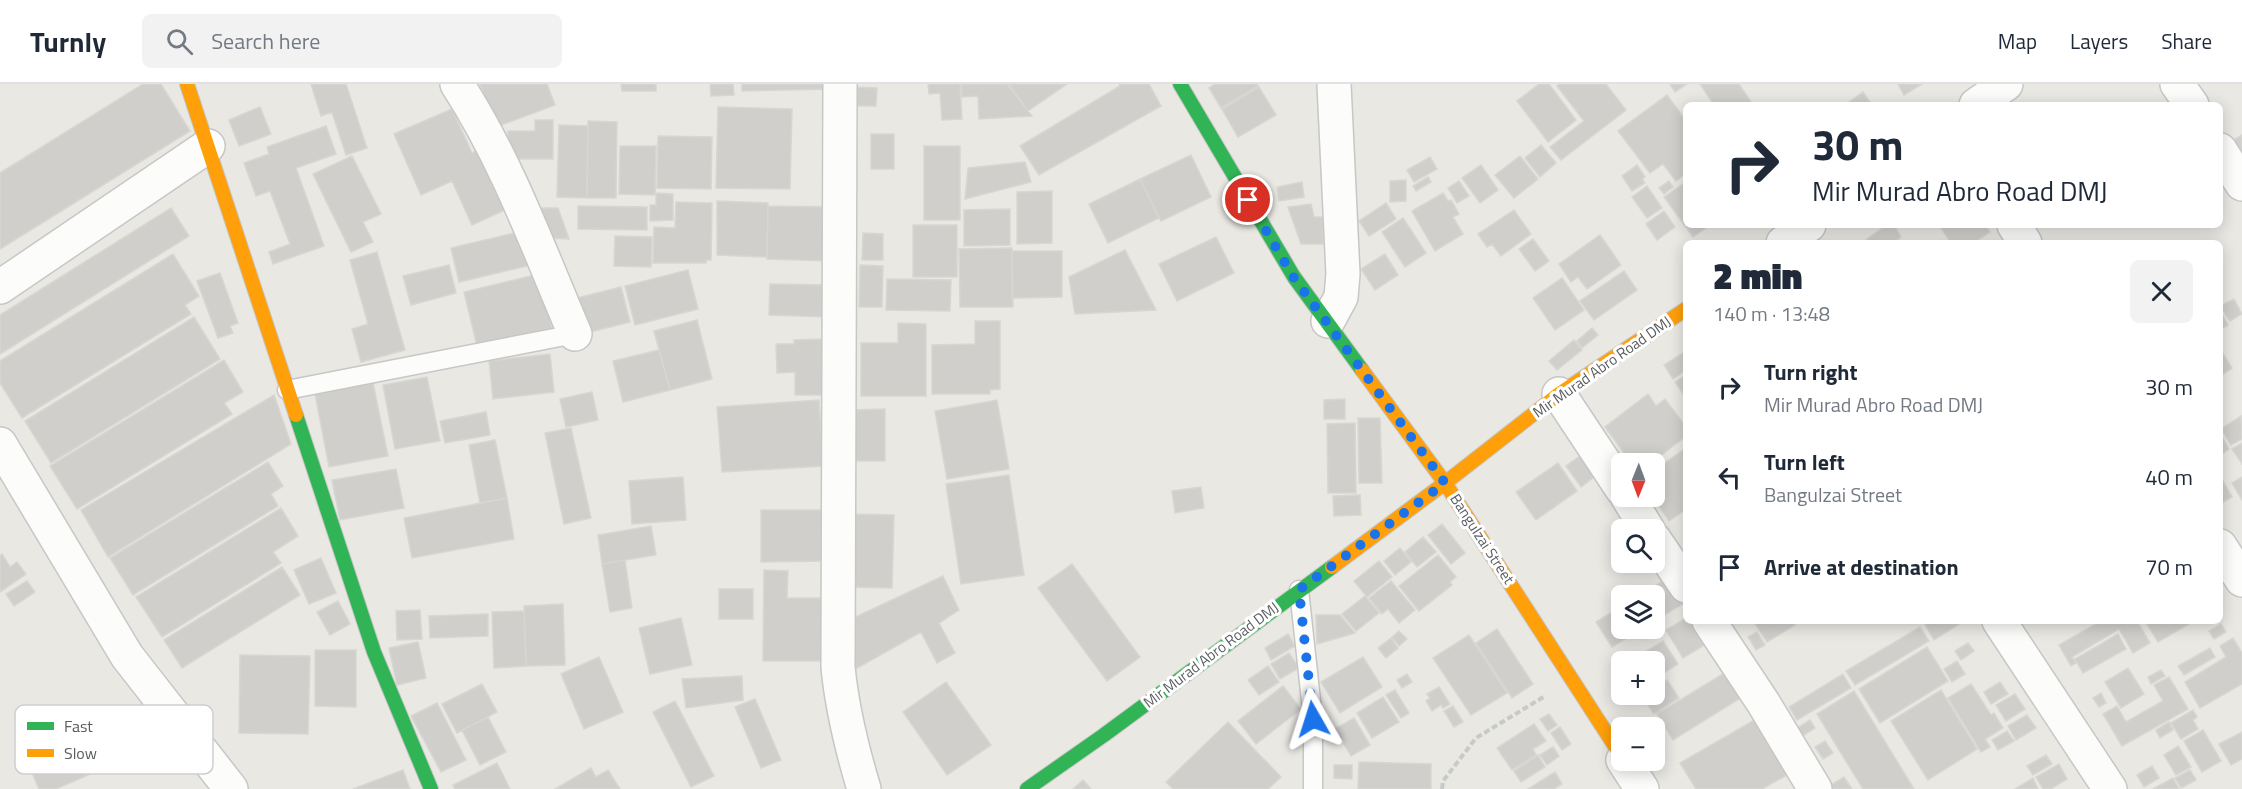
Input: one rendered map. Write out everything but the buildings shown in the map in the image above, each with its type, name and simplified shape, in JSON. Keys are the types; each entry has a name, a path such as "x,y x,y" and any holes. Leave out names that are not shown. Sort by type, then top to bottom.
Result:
{"street":[{"path":"187,84 374,652 431,789"},
{"path":"457,84 471,105 513,190 575,334"},
{"path":"840,84 837,667 840,694 852,749 864,789"},
{"name":"Bangulzai Street","path":"1180,84 1294,278 1328,321 1445,483 1611,742"},
{"path":"1328,321 1341,297 1343,274 1334,84"},
{"path":"2177,84 2190,102"},
{"path":"0,287 208,146"},
{"path":"2223,155 2242,184"},
{"path":"1787,240 1805,228"},
{"name":"Mir Murad Abro Road DMJ","path":"1027,789 1104,735 1445,483 1559,394 1683,311"},
{"path":"1559,394 1611,472"},
{"path":"0,444 127,656 165,705"},
{"path":"2223,551 2242,580"},
{"path":"1665,555 1683,582"},
{"path":"1711,624 1764,704 1815,789"},
{"path":"2001,624 2110,789"},
{"path":"213,766 231,789"},
{"name":"Bangulzai Street","path":"1630,771 1642,789"}],"lane":[{"path":"287,390 575,334"},
{"path":"1299,590 1313,719 1312,789"}],"path":[{"path":"1442,789 1443,781 1476,738 1572,680"}],"traffic: fast":[{"path":"1180,84 1294,277 1362,370"},
{"path":"296,415 374,652 431,789"},
{"path":"1027,789 1332,567"}],"traffic: slow":[{"path":"187,84 296,415"},
{"path":"1332,567 1559,394 1683,311"},
{"path":"1362,370 1445,483 1611,740"}],"route":[{"path":"1248,200 1294,278 1328,321 1445,483 1299,590 1313,719"}]}
